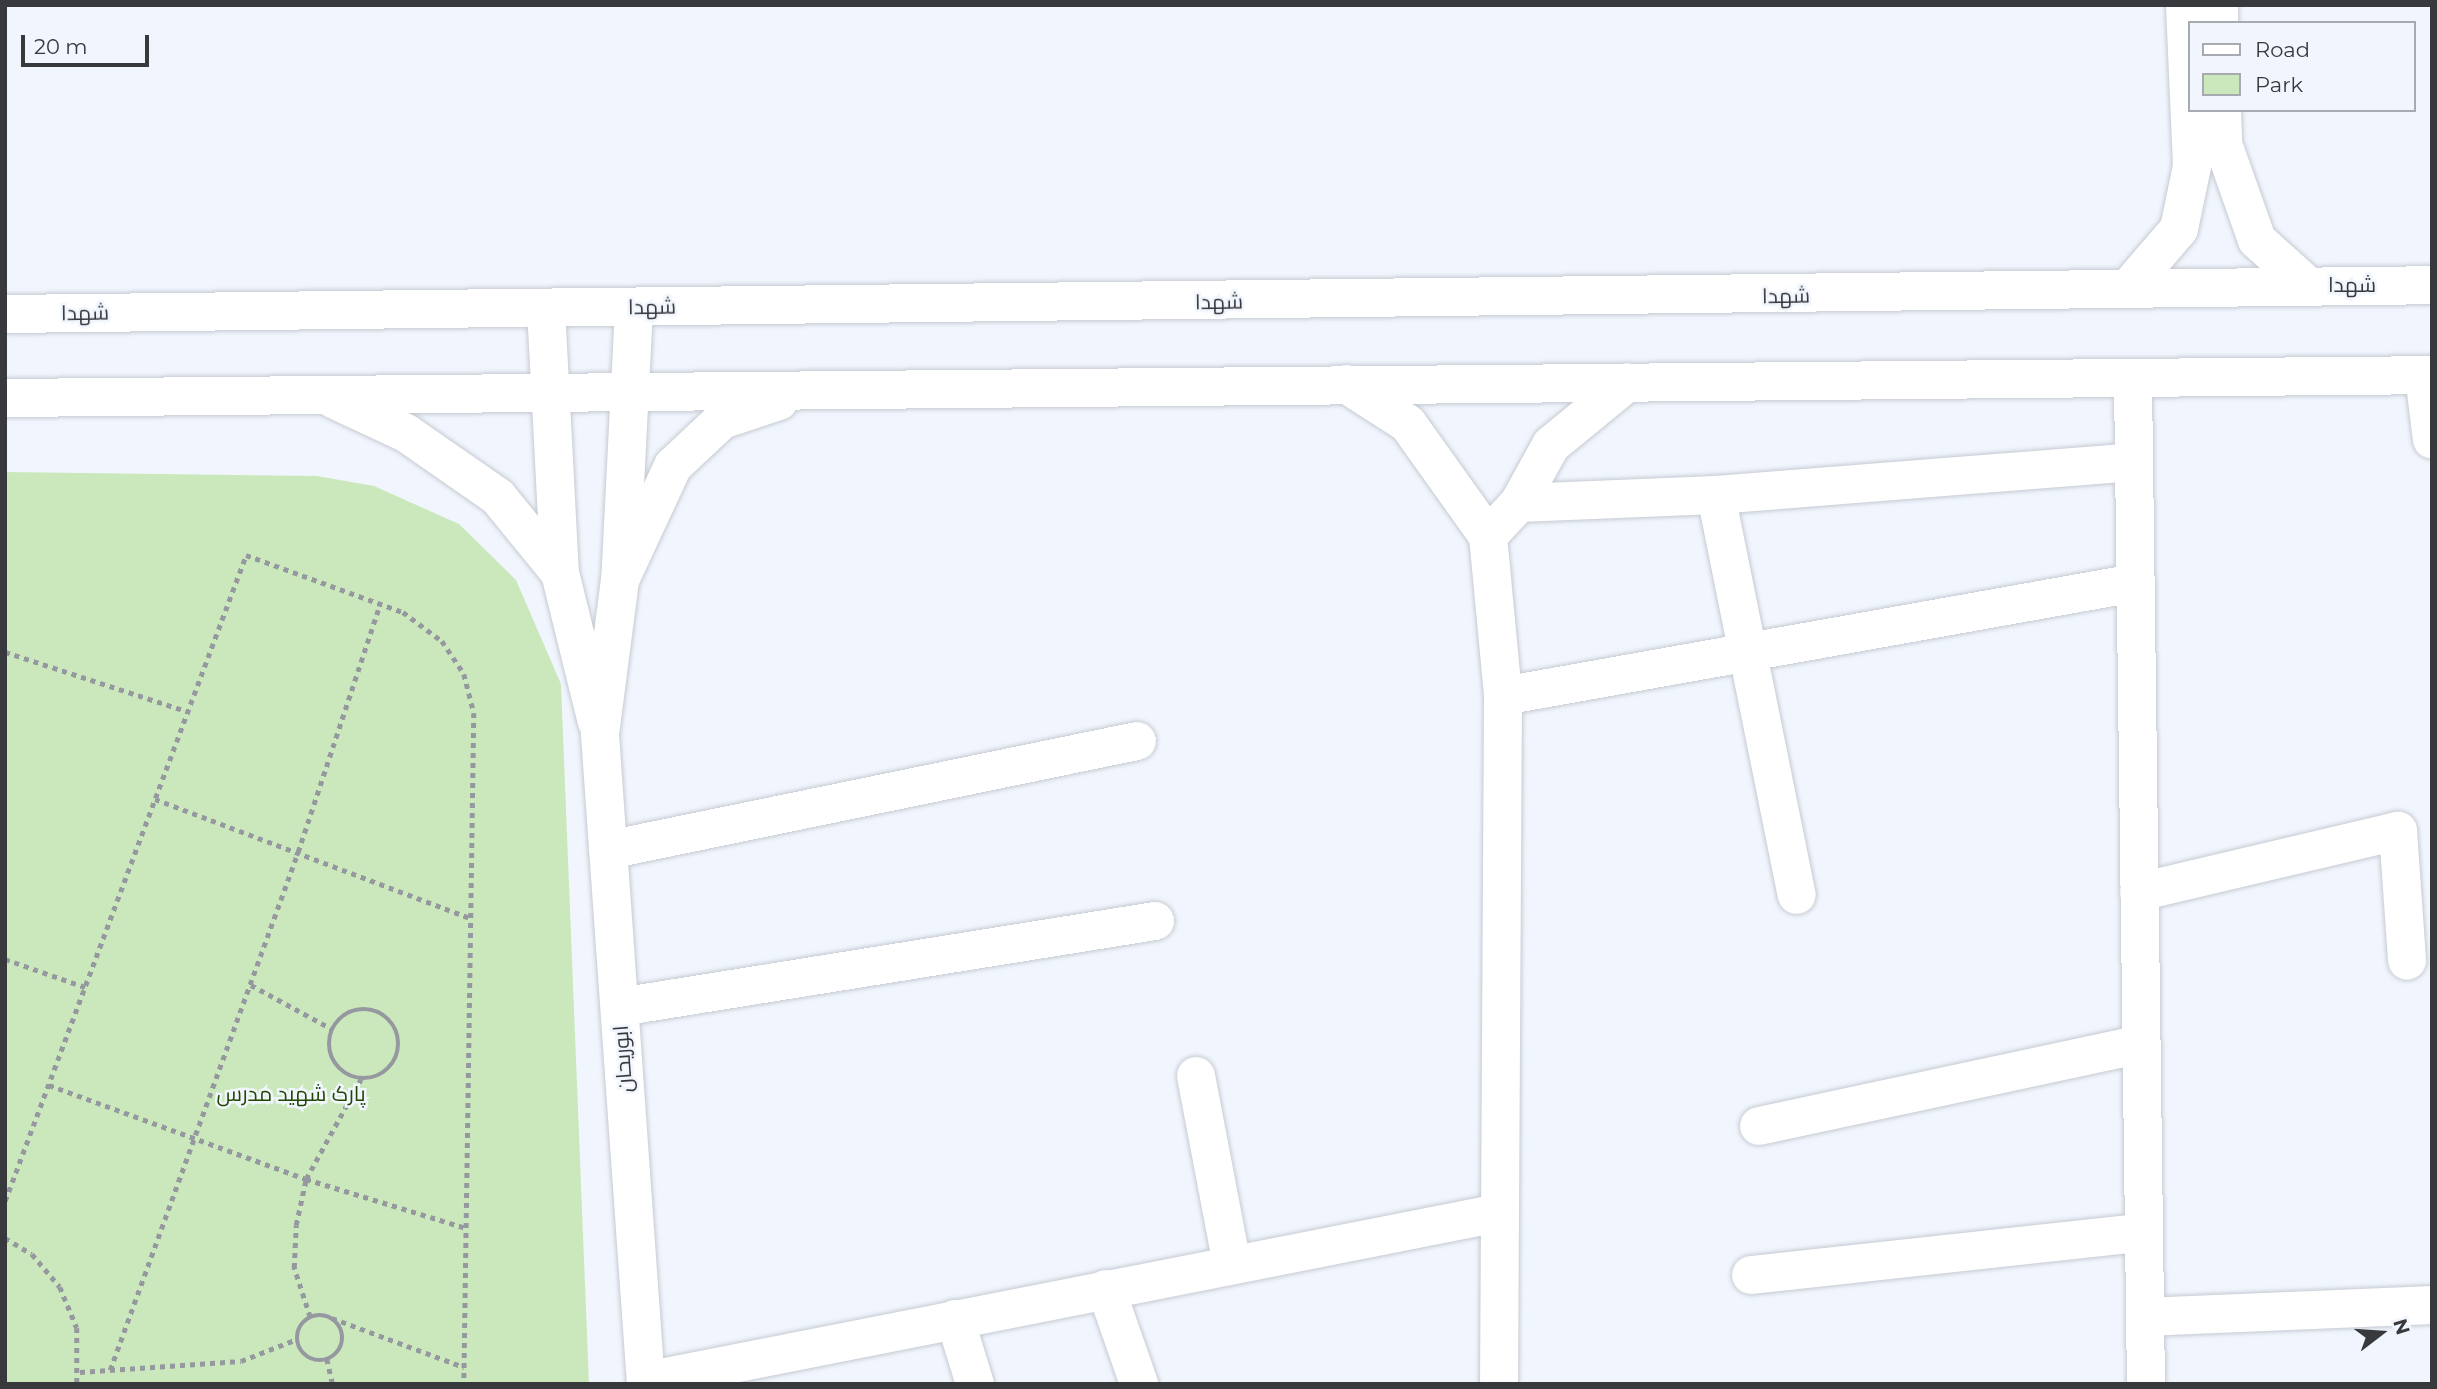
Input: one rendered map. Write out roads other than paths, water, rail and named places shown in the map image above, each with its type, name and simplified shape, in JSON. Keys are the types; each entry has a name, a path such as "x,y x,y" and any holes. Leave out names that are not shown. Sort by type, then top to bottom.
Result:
{"street":[{"path":"2185,5 2188,74"},
{"path":"2130,286 2179,229 2192,166 2190,112"},
{"path":"2222,112 2223,144 2257,240 2307,285"},
{"name":"شهدا","path":"5,314 2002,293 2130,286 2432,285"},
{"path":"546,308 553,393 560,573 600,735"},
{"path":"600,735 620,580 632,391 634,308"},
{"path":"5,398 1346,384 2133,380 2428,375 2432,440"},
{"path":"2133,380 2146,1384"},
{"path":"1488,536 1519,503 1551,445 1628,382"},
{"path":"1346,384 1408,424 1488,536 1503,696 1499,1384"},
{"path":"620,580 673,466 722,420 814,390"},
{"path":"325,395 407,433 498,496 560,573"},
{"path":"1519,503 1716,495 2134,462"},
{"path":"1716,495 1744,653 1797,895"},
{"path":"1503,696 2135,583"},
{"name":"ابوریحان","path":"600,735 646,1382"},
{"path":"608,850 1137,741"},
{"path":"2139,892 2398,831 2407,961"},
{"path":"620,1007 1155,921"},
{"path":"1759,1126 2141,1044"},
{"path":"1196,1076 1232,1265"},
{"path":"646,1382 1498,1213"},
{"path":"1751,1275 2144,1232"},
{"path":"1106,1289 1139,1384"},
{"path":"2145,1317 2432,1305"},
{"path":"955,1319 975,1384"}],"park label":[{"name":"پارک شهید مدرس","path":"291,1094"}]}
